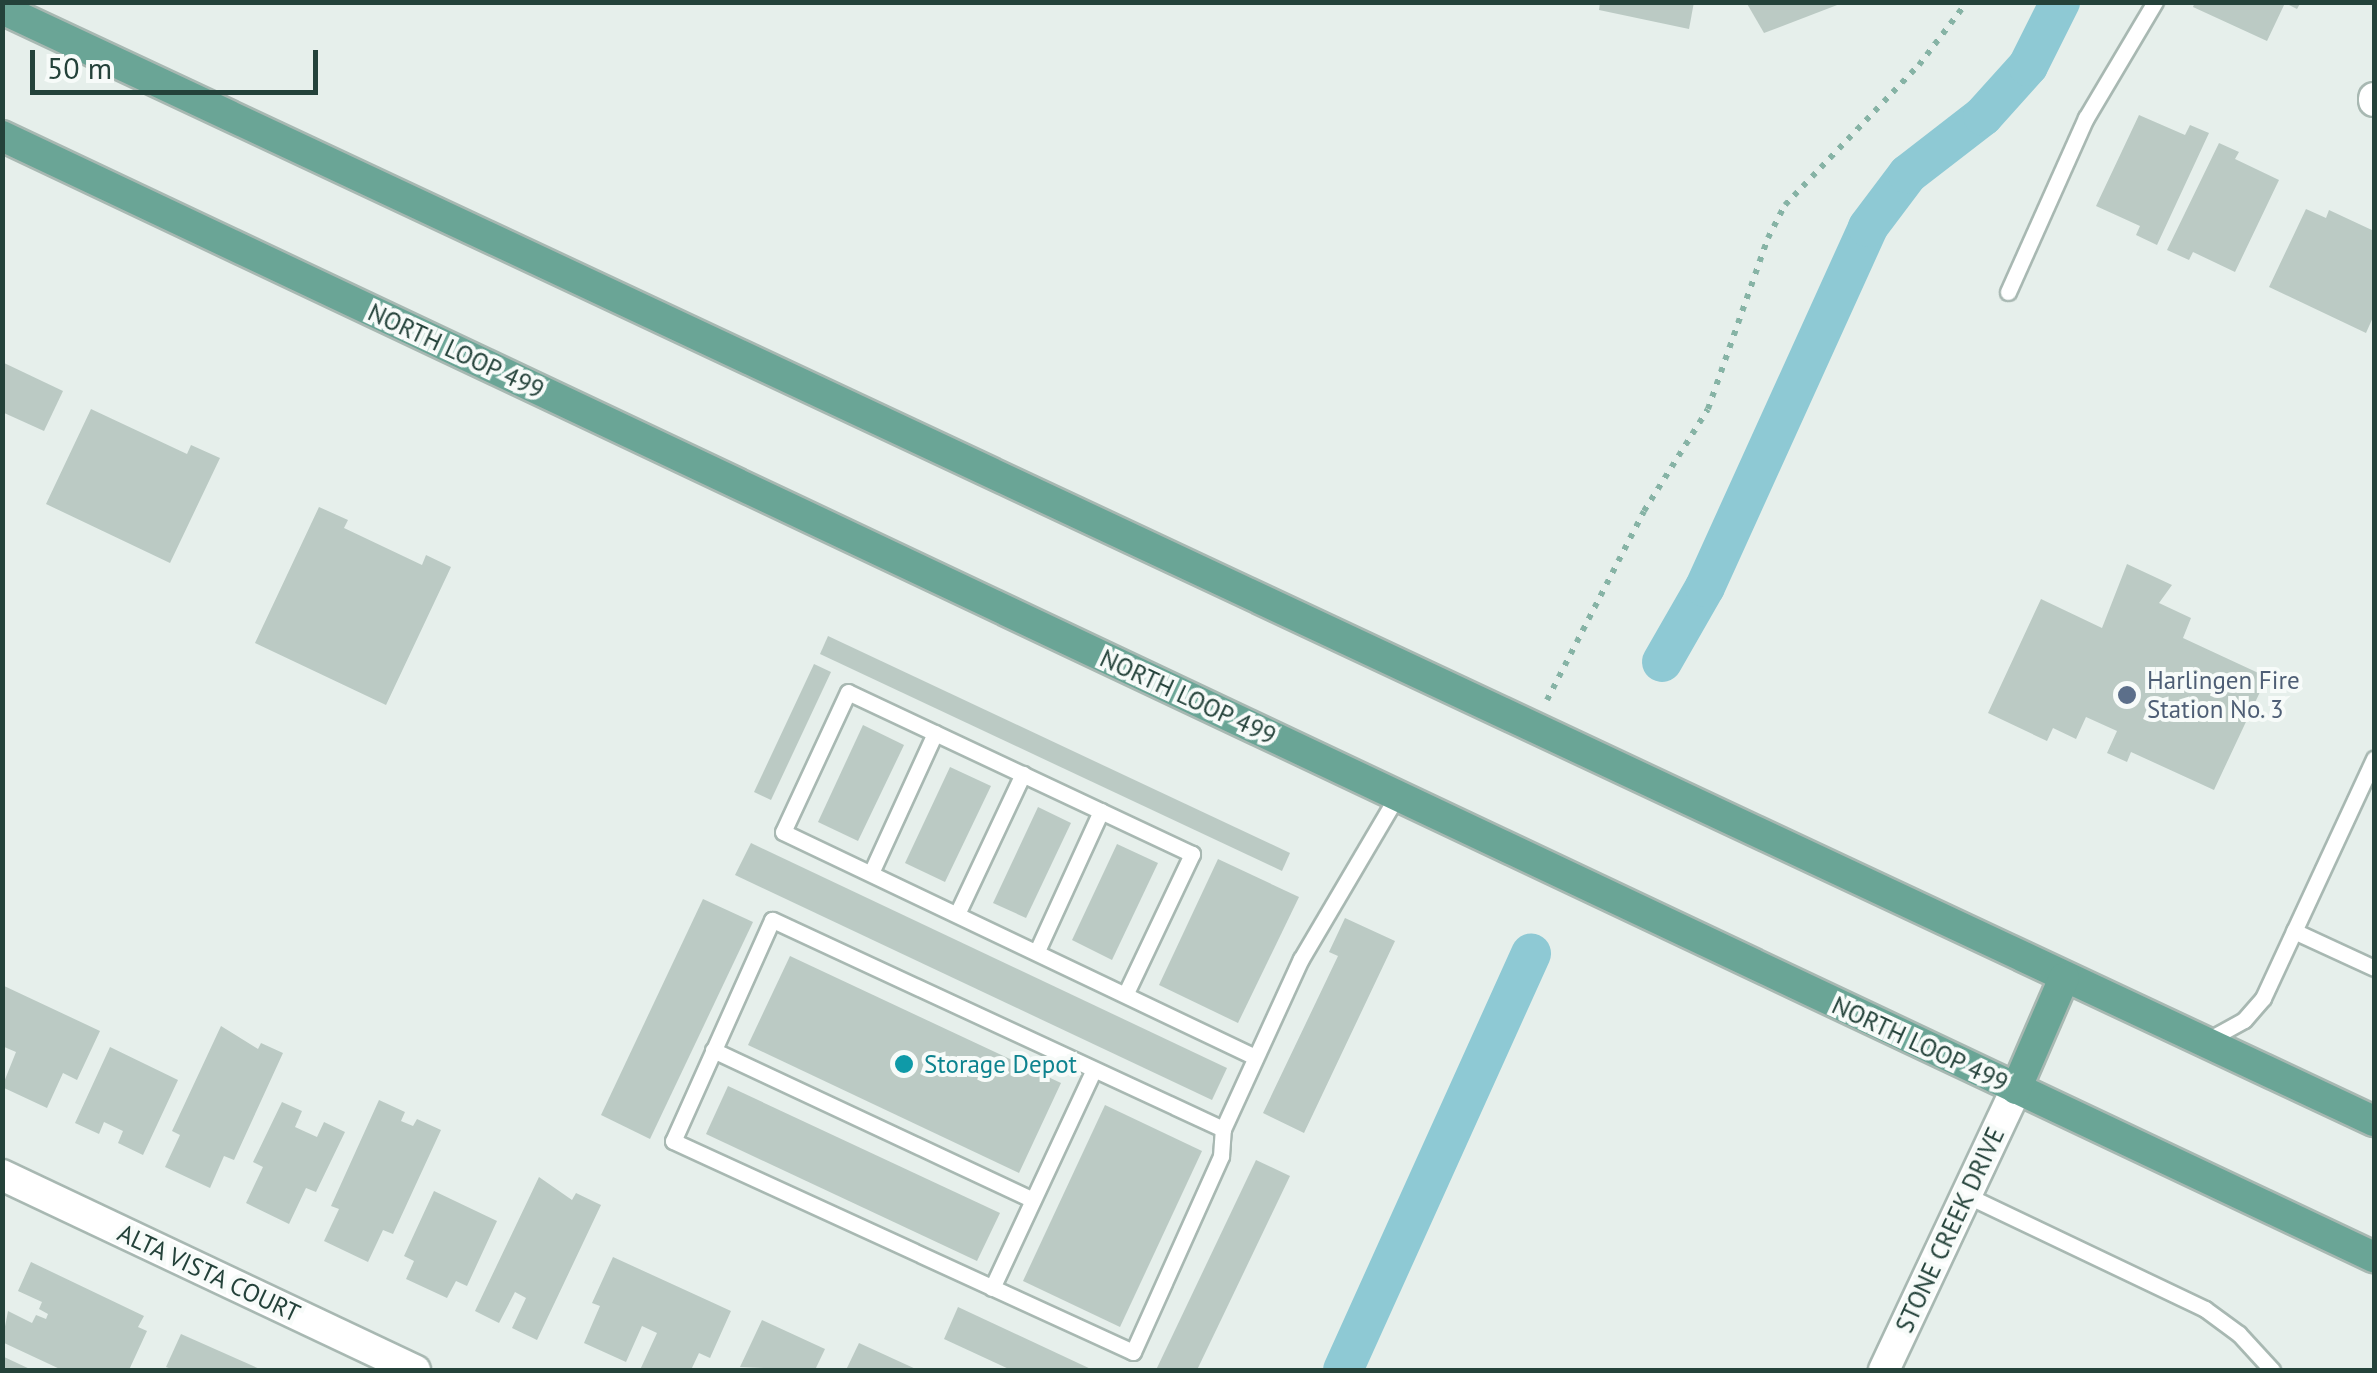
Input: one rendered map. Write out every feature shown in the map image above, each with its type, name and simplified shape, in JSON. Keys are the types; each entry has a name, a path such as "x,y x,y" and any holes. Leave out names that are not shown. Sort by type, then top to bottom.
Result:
{"main road":[{"path":"2,9 2374,1121"},
{"name":"NORTH LOOP 499","path":"2,136 2374,1257"},
{"path":"2016,1089 2064,978"}],"street":[{"name":"STONE CREEK DRIVE","path":"1884,1370 2016,1089"},
{"name":"ALTA VISTA COURT","path":"2,1175 412,1370"}],"lane":[{"path":"2008,292 2086,118 2154,2"},
{"path":"1126,993 1192,854 848,692 783,832 1255,1057"},
{"path":"872,873 935,733"},
{"path":"2204,1042 2244,1020 2262,998 2374,759"},
{"path":"957,914 1023,774"},
{"path":"1223,1130 772,920 673,1141 1132,1352 1221,1156 1223,1130 1301,959 1397,796"},
{"path":"1037,951 1101,811"},
{"path":"2294,931 2374,968"},
{"path":"713,1050 1033,1200"},
{"path":"992,1288 1093,1071"},
{"path":"1966,1195 2205,1309 2240,1334 2272,1370"}],"path":[{"path":"1534,728 1644,512 1708,408 1768,238 1785,205 1919,65 1967,2"}],"building":[{"path":"1600,2 1694,2 1689,29 1599,10"},
{"path":"1746,2 1845,2 1764,33"},
{"path":"2195,2 2301,2 2297,9 2285,3 2267,41 2193,7"},
{"path":"2139,115 2185,135 2190,125 2209,133 2157,245 2136,235 2140,226 2096,206"},
{"path":"2219,143 2239,152 2235,159 2279,180 2235,272 2193,252 2189,260 2167,250"},
{"path":"2306,209 2326,218 2329,210 2374,231 2374,315 2366,333 2269,287"},
{"path":"2,362 63,391 44,431 2,412"},
{"path":"91,409 187,454 191,445 220,458 170,563 46,504"},
{"path":"319,507 348,520 344,528 422,565 426,555 451,567 386,705 255,643"},
{"name":"Harlingen Fire Station No. 3","path":"2127,564 2172,585 2159,603 2191,618 2183,638 2267,677 2214,790 2131,752 2127,762 2107,753 2117,731 2086,717 2076,739 2053,728 2047,741 1988,713 2041,599 2102,628"},
{"path":"828,636 1290,853 1282,871 820,654"},
{"path":"814,664 831,672 771,800 754,792"},
{"path":"863,725 904,745 858,841 818,822"},
{"path":"950,767 991,786 945,882 905,863"},
{"path":"1038,807 1071,823 1026,918 993,903"},
{"name":"Storage Depot","path":"751,843 1227,1068 1212,1100 735,875"},
{"path":"1117,844 1158,863 1112,960 1072,940"},
{"path":"1218,859 1299,897 1238,1023 1159,985"},
{"path":"703,899 753,922 650,1139 601,1115"},
{"path":"1345,918 1395,941 1304,1133 1263,1113 1338,956 1329,952"},
{"name":"Storage Depot","path":"790,956 1061,1083 1019,1173 748,1045"},
{"path":"2,985 100,1031 77,1080 63,1073 47,1108 2,1087 16,1052 2,1046"},
{"path":"221,1026 258,1049 261,1043 283,1053 234,1160 224,1156 210,1188 165,1167 180,1135 172,1131"},
{"path":"110,1047 178,1080 143,1155 118,1143 123,1131 104,1122 99,1134 75,1123"},
{"path":"728,1086 1000,1213 977,1261 706,1134"},
{"path":"379,1100 405,1112 401,1121 413,1126 417,1119 441,1130 393,1234 383,1230 368,1262 324,1241 339,1209 331,1206"},
{"path":"282,1102 302,1111 295,1127 317,1137 324,1122 345,1132 316,1192 306,1188 289,1224 246,1203 263,1167 253,1162"},
{"name":"Storage Depot","path":"1105,1105 1202,1151 1120,1327 1023,1281"},
{"path":"1256,1160 1290,1176 1197,1370 1156,1370"},
{"path":"539,1177 572,1200 576,1193 601,1205 537,1340 512,1328 526,1298 515,1292 499,1323 475,1311"},
{"path":"434,1191 497,1221 467,1286 456,1281 447,1298 406,1279 414,1261 404,1256"},
{"path":"613,1257 731,1311 710,1358 699,1353 691,1370 640,1370 657,1333 642,1326 626,1362 584,1343 600,1306 592,1303"},
{"path":"31,1262 144,1316 138,1327 147,1331 129,1370 62,1370 2,1342 8,1311 32,1323 36,1315 46,1319 48,1314 39,1309 42,1302 18,1291"},
{"path":"958,1307 1093,1370 1011,1370 944,1339"},
{"path":"762,1320 825,1349 815,1370 740,1367"},
{"path":"181,1334 262,1370 166,1367"},
{"path":"859,1343 918,1370 846,1370"},
{"path":"2,1356 32,1370 2,1370"}],"waterway":[{"path":"1662,662 1705,587 1868,227 1908,174 1983,116 2028,66 2060,2"},
{"path":"1343,1370 1531,953"}],"place":[{"name":"Harlingen Fire Station No. 3","path":"2127,695"},
{"name":"Storage Depot","path":"904,1064"}]}
